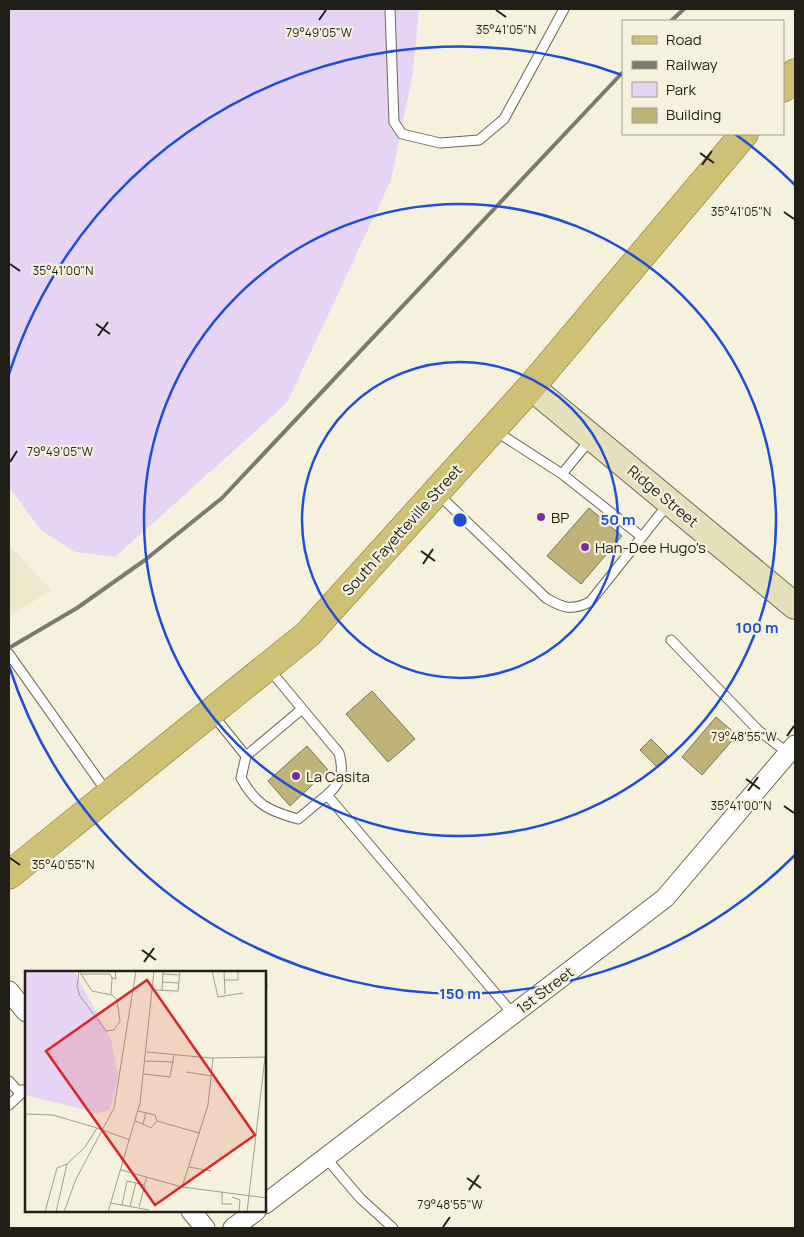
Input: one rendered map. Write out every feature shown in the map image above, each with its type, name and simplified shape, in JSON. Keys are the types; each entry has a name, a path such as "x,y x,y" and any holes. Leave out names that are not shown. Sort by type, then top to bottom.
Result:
{"main road":[{"path":"784,87 795,73"},
{"name":"South Fayetteville Street","path":"9,874 308,634 531,387 743,135"}],"street":[{"name":"Ridge Street","path":"531,387 795,606"},
{"name":"1st Street","path":"266,1203 665,898 792,749"},
{"path":"9,991 25,1011"},
{"path":"192,1212 205,1228"},
{"path":"233,1228 255,1212"}],"lane":[{"path":"390,9 394,122 402,134 440,143 479,140 504,119 564,9"},
{"path":"493,429 562,474 642,537"},
{"path":"562,474 592,438"},
{"path":"436,492 546,598 564,608 576,609 590,602 670,502"},
{"path":"672,640 758,730 792,749"},
{"path":"9,654 109,794"},
{"path":"268,666 339,753 343,769 338,786 298,819 271,811 250,794 241,778 246,756 302,709"},
{"path":"211,712 246,756"},
{"path":"328,795 513,1014"},
{"path":"9,1081 17,1090 25,1091"},
{"path":"9,1105 25,1091"},
{"path":"326,1158 360,1198 393,1228"}],"shaded area":[{"path":"9,545 51,590 9,617"}],"green space":[{"path":"9,9 419,9 413,73 391,180 287,403 115,557 75,552 41,530 9,487"}],"building":[{"path":"589,508 622,536 581,584 547,556"},
{"path":"372,691 415,739 388,762 346,714"},
{"path":"716,717 737,735 702,775 682,757"},
{"path":"651,739 668,756 657,767 640,750"},
{"path":"307,746 328,770 290,806 268,781"}],"railway":[{"path":"672,20 684,9"},
{"path":"9,648 77,608 145,560 222,498 622,73"}],"place":[{"name":"BP","path":"541,517"},
{"name":"Han-Dee Hugo's","path":"585,547"},
{"name":"La Casita","path":"296,776"}]}
